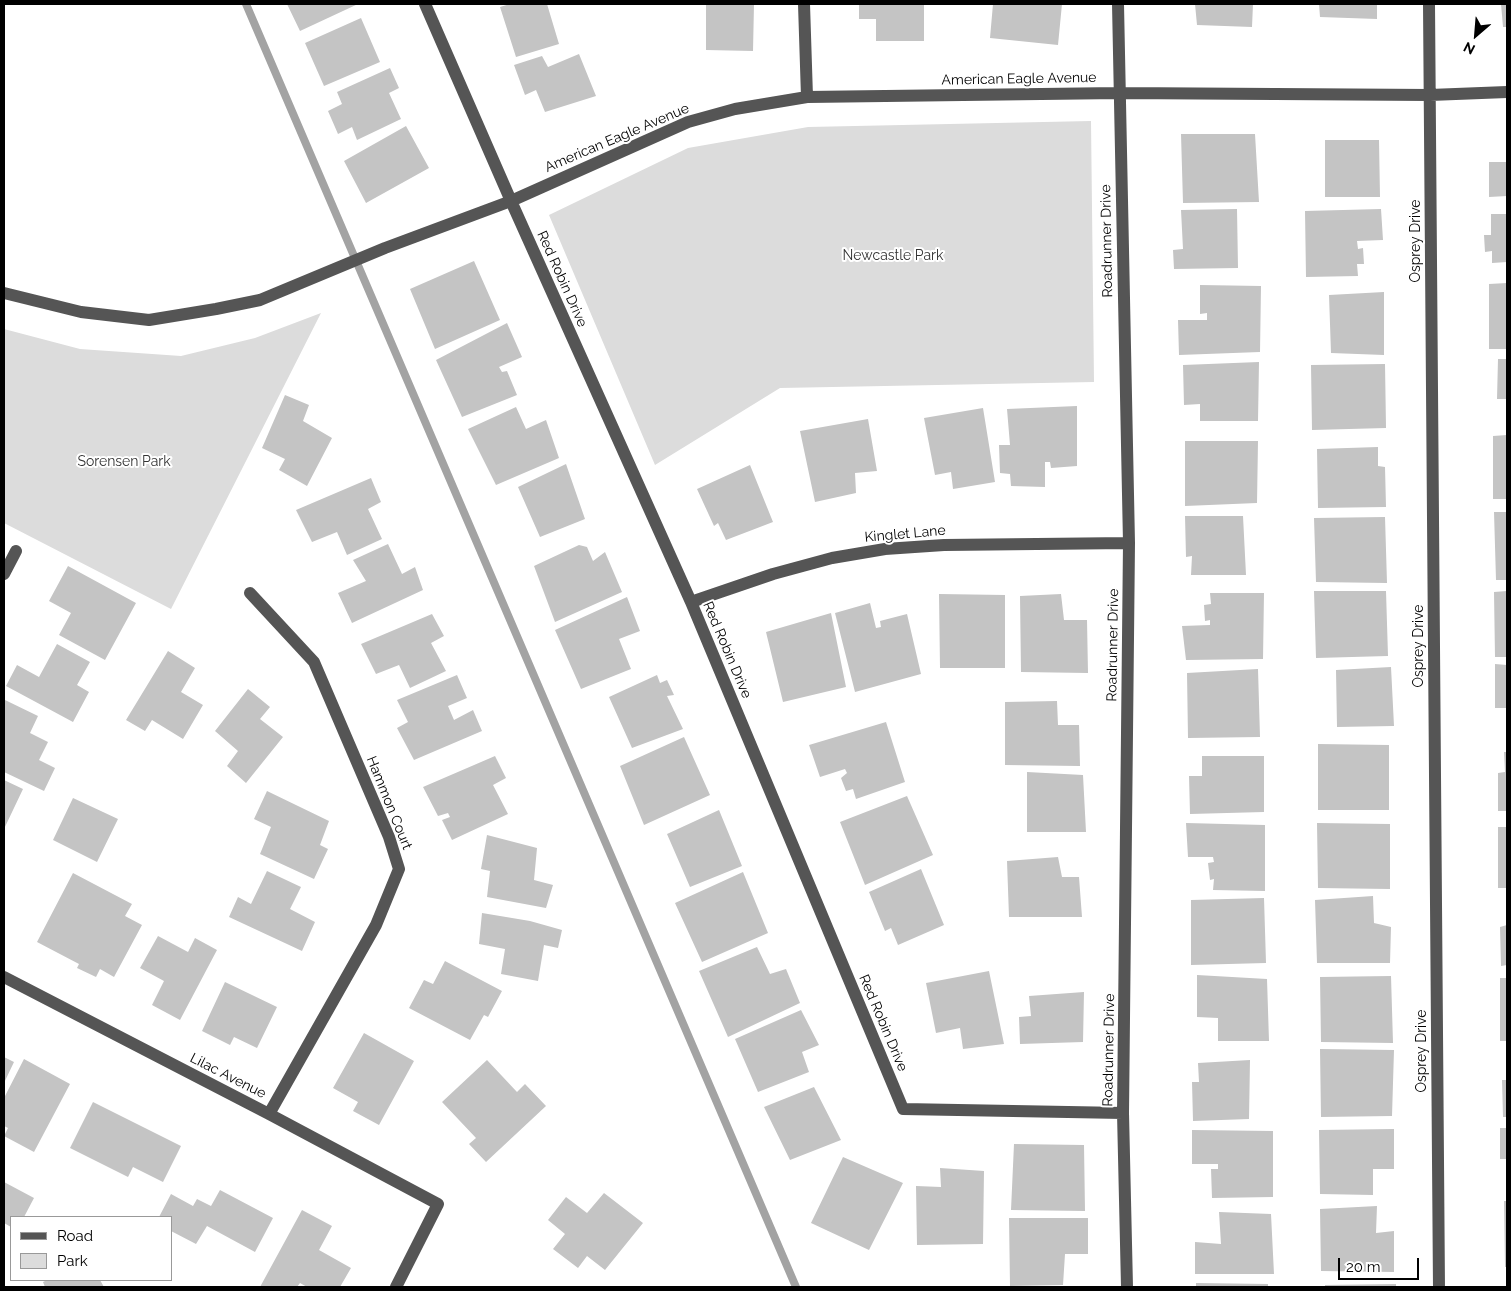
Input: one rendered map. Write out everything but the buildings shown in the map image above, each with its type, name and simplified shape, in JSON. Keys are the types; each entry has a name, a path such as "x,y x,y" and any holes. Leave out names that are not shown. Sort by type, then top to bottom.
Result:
{"street":[{"name":"Red Robin Drive","path":"425,4 691,602 903,1109 1123,1112"},
{"path":"804,4 807,97"},
{"name":"Roadrunner Drive","path":"1118,4 1129,542 1123,1112 1126,1287"},
{"name":"Osprey Drive","path":"1429,4 1439,1287"},
{"name":"American Eagle Avenue","path":"4,293 80,312 148,320 260,300 385,248 511,201 688,122 735,109 807,97 1119,93 1430,95 1507,92"},
{"name":"Kinglet Lane","path":"691,602 773,574 832,558 885,549 944,545 1129,542"},
{"path":"4,574 16,551"},
{"name":"Hammon Court","path":"250,593 314,662 389,837 399,869 376,925 269,1114"},
{"name":"Lilac Avenue","path":"4,977 438,1204 396,1287"}],"green space":[{"name":"Newcastle Park","path":"1091,121 1094,382 780,388 655,465 549,215 688,148 808,127"},
{"name":"Sorensen Park","path":"321,313 171,609 4,523 4,329 80,349 181,356 255,338"}],"waterway":[{"path":"246,4 796,1287"}]}
